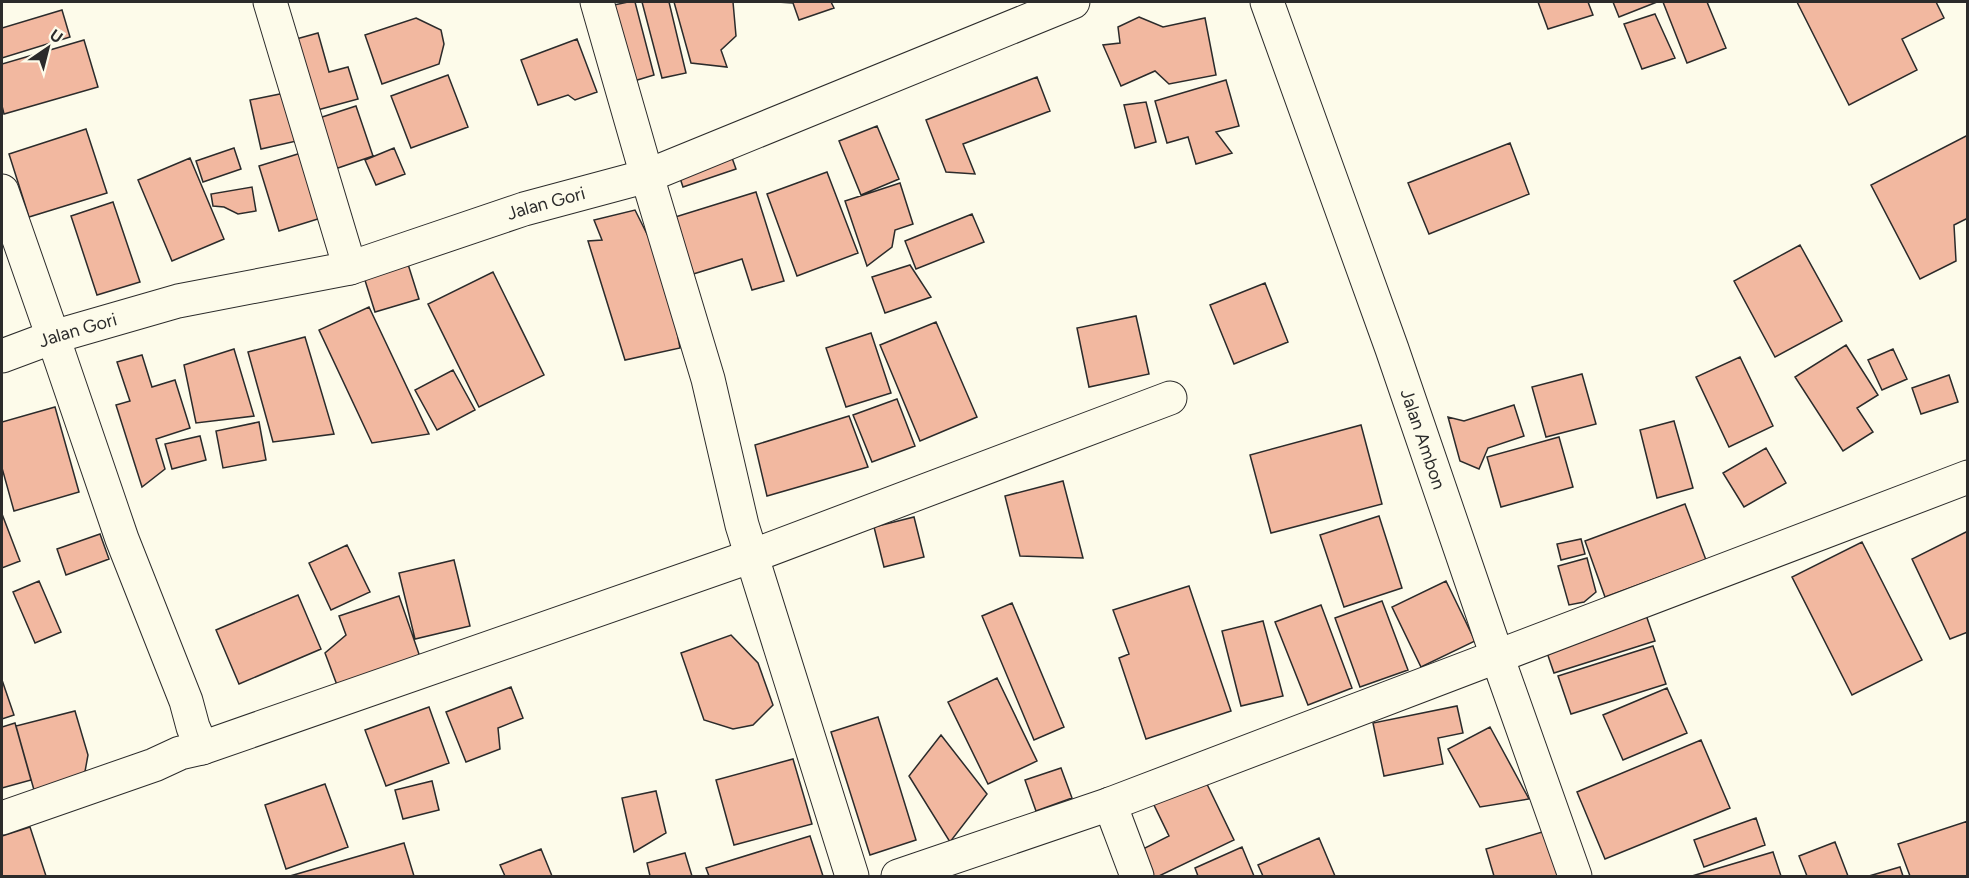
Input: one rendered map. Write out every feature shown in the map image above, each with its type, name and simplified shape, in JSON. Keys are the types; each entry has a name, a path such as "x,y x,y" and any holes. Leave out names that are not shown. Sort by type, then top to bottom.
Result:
{"street":[{"path":"270,2 351,268"},
{"path":"597,2 708,379 742,525 852,876"},
{"name":"Jalan Gori","path":"2,356 53,337 178,301 351,268 524,209 647,176 1073,2"},
{"name":"Jalan Ambon","path":"1267,2 1392,349 1575,876"},
{"path":"2,191 122,539 186,701 201,748"},
{"path":"2,818 154,765 180,753 201,748 752,556 1170,398"},
{"path":"898,876 1110,804 1968,477"},
{"path":"1110,804 1137,876"}],"building":[{"path":"635,2 654,75 634,81 614,5"},
{"path":"642,2 669,2 686,73 662,78"},
{"path":"674,2 733,2 736,36 721,50 727,67 691,63"},
{"path":"777,2 831,2 834,8 799,20 793,3"},
{"path":"1538,2 1588,2 1593,15 1548,29"},
{"path":"1613,2 1657,2 1619,17"},
{"path":"1663,2 1707,2 1726,48 1687,63"},
{"path":"1797,2 1936,2 1944,18 1902,39 1917,70 1849,105"},
{"path":"62,10 70,37 2,58 2,28"},
{"path":"1655,14 1675,58 1642,69 1624,24"},
{"path":"1139,17 1163,27 1205,18 1216,75 1169,84 1155,71 1121,86 1103,45 1120,43 1118,27"},
{"path":"416,18 441,30 444,44 439,64 382,84 365,35"},
{"path":"318,33 329,72 348,67 358,99 310,112 289,41"},
{"path":"577,39 597,92 575,100 568,95 538,105 521,60"},
{"path":"84,40 98,87 4,114 2,64"},
{"path":"448,75 468,127 411,148 391,96"},
{"path":"1037,77 1050,111 963,144 975,174 946,172 926,120"},
{"path":"1226,80 1239,126 1216,132 1232,153 1196,164 1188,137 1167,143 1155,101"},
{"path":"290,92 301,140 261,149 250,100"},
{"path":"1146,102 1156,142 1135,148 1124,105"},
{"path":"356,106 373,156 335,169 316,119"},
{"path":"877,126 899,179 861,195 839,141"},
{"path":"86,129 107,193 29,217 9,154"},
{"path":"1968,135 1968,218 1954,225 1956,261 1920,279 1871,185"},
{"path":"1510,143 1529,194 1429,234 1408,183"},
{"path":"234,148 241,169 203,182 196,161"},
{"path":"394,148 405,174 376,185 365,160"},
{"path":"301,153 321,218 279,231 259,166"},
{"path":"731,155 736,169 683,187 678,172"},
{"path":"190,158 224,239 172,261 138,180"},
{"path":"827,172 858,253 797,276 767,194"},
{"path":"900,183 913,224 895,230 892,247 867,266 845,201"},
{"path":"252,187 256,211 238,214 224,207 213,206 211,194"},
{"path":"756,192 784,281 752,290 742,259 690,275 672,218"},
{"path":"113,202 140,282 97,295 71,216"},
{"path":"635,210 666,272 680,348 625,360 588,241 602,240 594,220"},
{"path":"972,214 984,242 916,269 905,241"},
{"path":"1800,245 1842,321 1775,357 1734,281"},
{"path":"407,261 419,299 375,312 363,274"},
{"path":"910,265 931,297 885,313 872,277"},
{"path":"493,272 544,375 479,407 428,304"},
{"path":"1265,283 1288,342 1234,364 1210,305"},
{"path":"369,307 429,434 372,443 319,330"},
{"path":"1136,316 1149,374 1089,387 1077,328"},
{"path":"936,322 977,417 920,441 880,345"},
{"path":"871,333 891,393 846,407 826,348"},
{"path":"305,337 334,434 273,442 248,352"},
{"path":"1846,345 1878,395 1857,408 1873,432 1843,451 1795,377"},
{"path":"234,349 254,416 196,423 184,365"},
{"path":"1893,349 1907,379 1882,390 1868,360"},
{"path":"142,355 152,387 175,380 190,428 156,439 165,469 142,487 116,405 130,401 117,362"},
{"path":"1740,357 1773,426 1729,447 1696,377"},
{"path":"453,370 475,410 437,430 415,390"},
{"path":"1582,374 1596,424 1546,437 1532,387"},
{"path":"1949,375 1958,402 1921,414 1912,388"},
{"path":"897,399 915,446 872,462 853,415"},
{"path":"1514,405 1524,436 1488,448 1479,469 1460,461 1448,417 1464,421"},
{"path":"55,407 79,492 14,511 2,468 2,422"},
{"path":"849,416 868,467 767,496 755,445"},
{"path":"1674,421 1693,488 1657,498 1640,430"},
{"path":"259,422 266,460 223,468 216,431"},
{"path":"1361,425 1382,504 1271,533 1250,455"},
{"path":"200,436 206,460 172,469 165,444"},
{"path":"1559,437 1573,487 1501,507 1487,457"},
{"path":"1766,448 1786,483 1744,507 1723,473"},
{"path":"1063,481 1083,558 1020,556 1005,496"},
{"path":"1685,504 1706,560 1605,597 1585,541"},
{"path":"2,514 20,561 2,568"},
{"path":"1379,516 1402,588 1344,607 1320,535"},
{"path":"914,517 924,557 884,567 874,527"},
{"path":"1968,531 1968,632 1950,639 1912,559"},
{"path":"100,534 109,559 66,575 57,549"},
{"path":"1581,539 1585,554 1561,560 1557,544"},
{"path":"1862,542 1922,660 1852,695 1792,577"},
{"path":"347,545 370,592 331,610 309,563"},
{"path":"1587,558 1596,592 1584,602 1569,605 1558,566"},
{"path":"454,560 470,626 415,639 399,573"},
{"path":"39,581 61,632 35,643 13,592"},
{"path":"1446,581 1475,641 1421,667 1392,607"},
{"path":"1189,586 1231,711 1146,739 1119,658 1129,654 1113,610"},
{"path":"298,595 321,649 239,684 216,630"},
{"path":"399,596 420,657 337,685 325,653 346,635 339,616"},
{"path":"1382,601 1408,670 1360,687 1335,618"},
{"path":"1012,603 1064,727 1034,740 982,616"},
{"path":"1321,605 1352,688 1308,705 1275,622"},
{"path":"1645,612 1655,641 1554,673 1544,644"},
{"path":"1263,621 1283,696 1241,706 1222,631"},
{"path":"731,635 758,663 773,705 753,725 733,729 704,720 681,653"},
{"path":"1653,646 1666,684 1571,714 1558,676"},
{"path":"997,678 1037,761 988,784 948,702"},
{"path":"2,680 14,715 2,719"},
{"path":"511,687 523,718 498,728 500,749 466,762 446,712"},
{"path":"1667,688 1687,733 1623,760 1603,715"},
{"path":"1457,706 1463,733 1438,738 1443,764 1384,776 1373,723"},
{"path":"429,707 449,763 386,786 365,730"},
{"path":"75,711 88,755 84,777 34,790 16,726"},
{"path":"878,717 916,840 870,855 831,732"},
{"path":"15,723 31,780 2,788 2,727"},
{"path":"1490,727 1529,799 1480,807 1448,749"},
{"path":"941,735 987,794 950,842 909,776"},
{"path":"1701,740 1730,808 1605,859 1577,792"},
{"path":"793,759 812,824 734,845 716,780"},
{"path":"1061,768 1072,798 1036,811 1025,780"},
{"path":"1204,778 1234,840 1159,876 1146,876 1135,853 1169,836 1153,803"},
{"path":"432,781 439,810 403,819 395,790"},
{"path":"325,784 348,847 286,869 265,805"},
{"path":"656,791 666,833 634,852 622,798"},
{"path":"1756,818 1765,845 1704,867 1694,840"},
{"path":"1968,821 1968,876 1910,876 1898,844"},
{"path":"30,827 46,876 2,876 2,836"},
{"path":"1549,830 1564,876 1494,876 1486,849"},
{"path":"810,836 823,876 709,876 706,868"},
{"path":"1319,838 1335,876 1263,876 1258,865"},
{"path":"1835,842 1848,876 1807,876 1799,856"},
{"path":"404,843 414,876 290,876"},
{"path":"1242,847 1254,876 1198,876 1195,868"},
{"path":"541,849 552,876 505,876 500,865"},
{"path":"1773,852 1781,876 1692,876"},
{"path":"685,853 692,876 650,876 647,863"},
{"path":"1900,867 1903,876 1869,876"}]}
